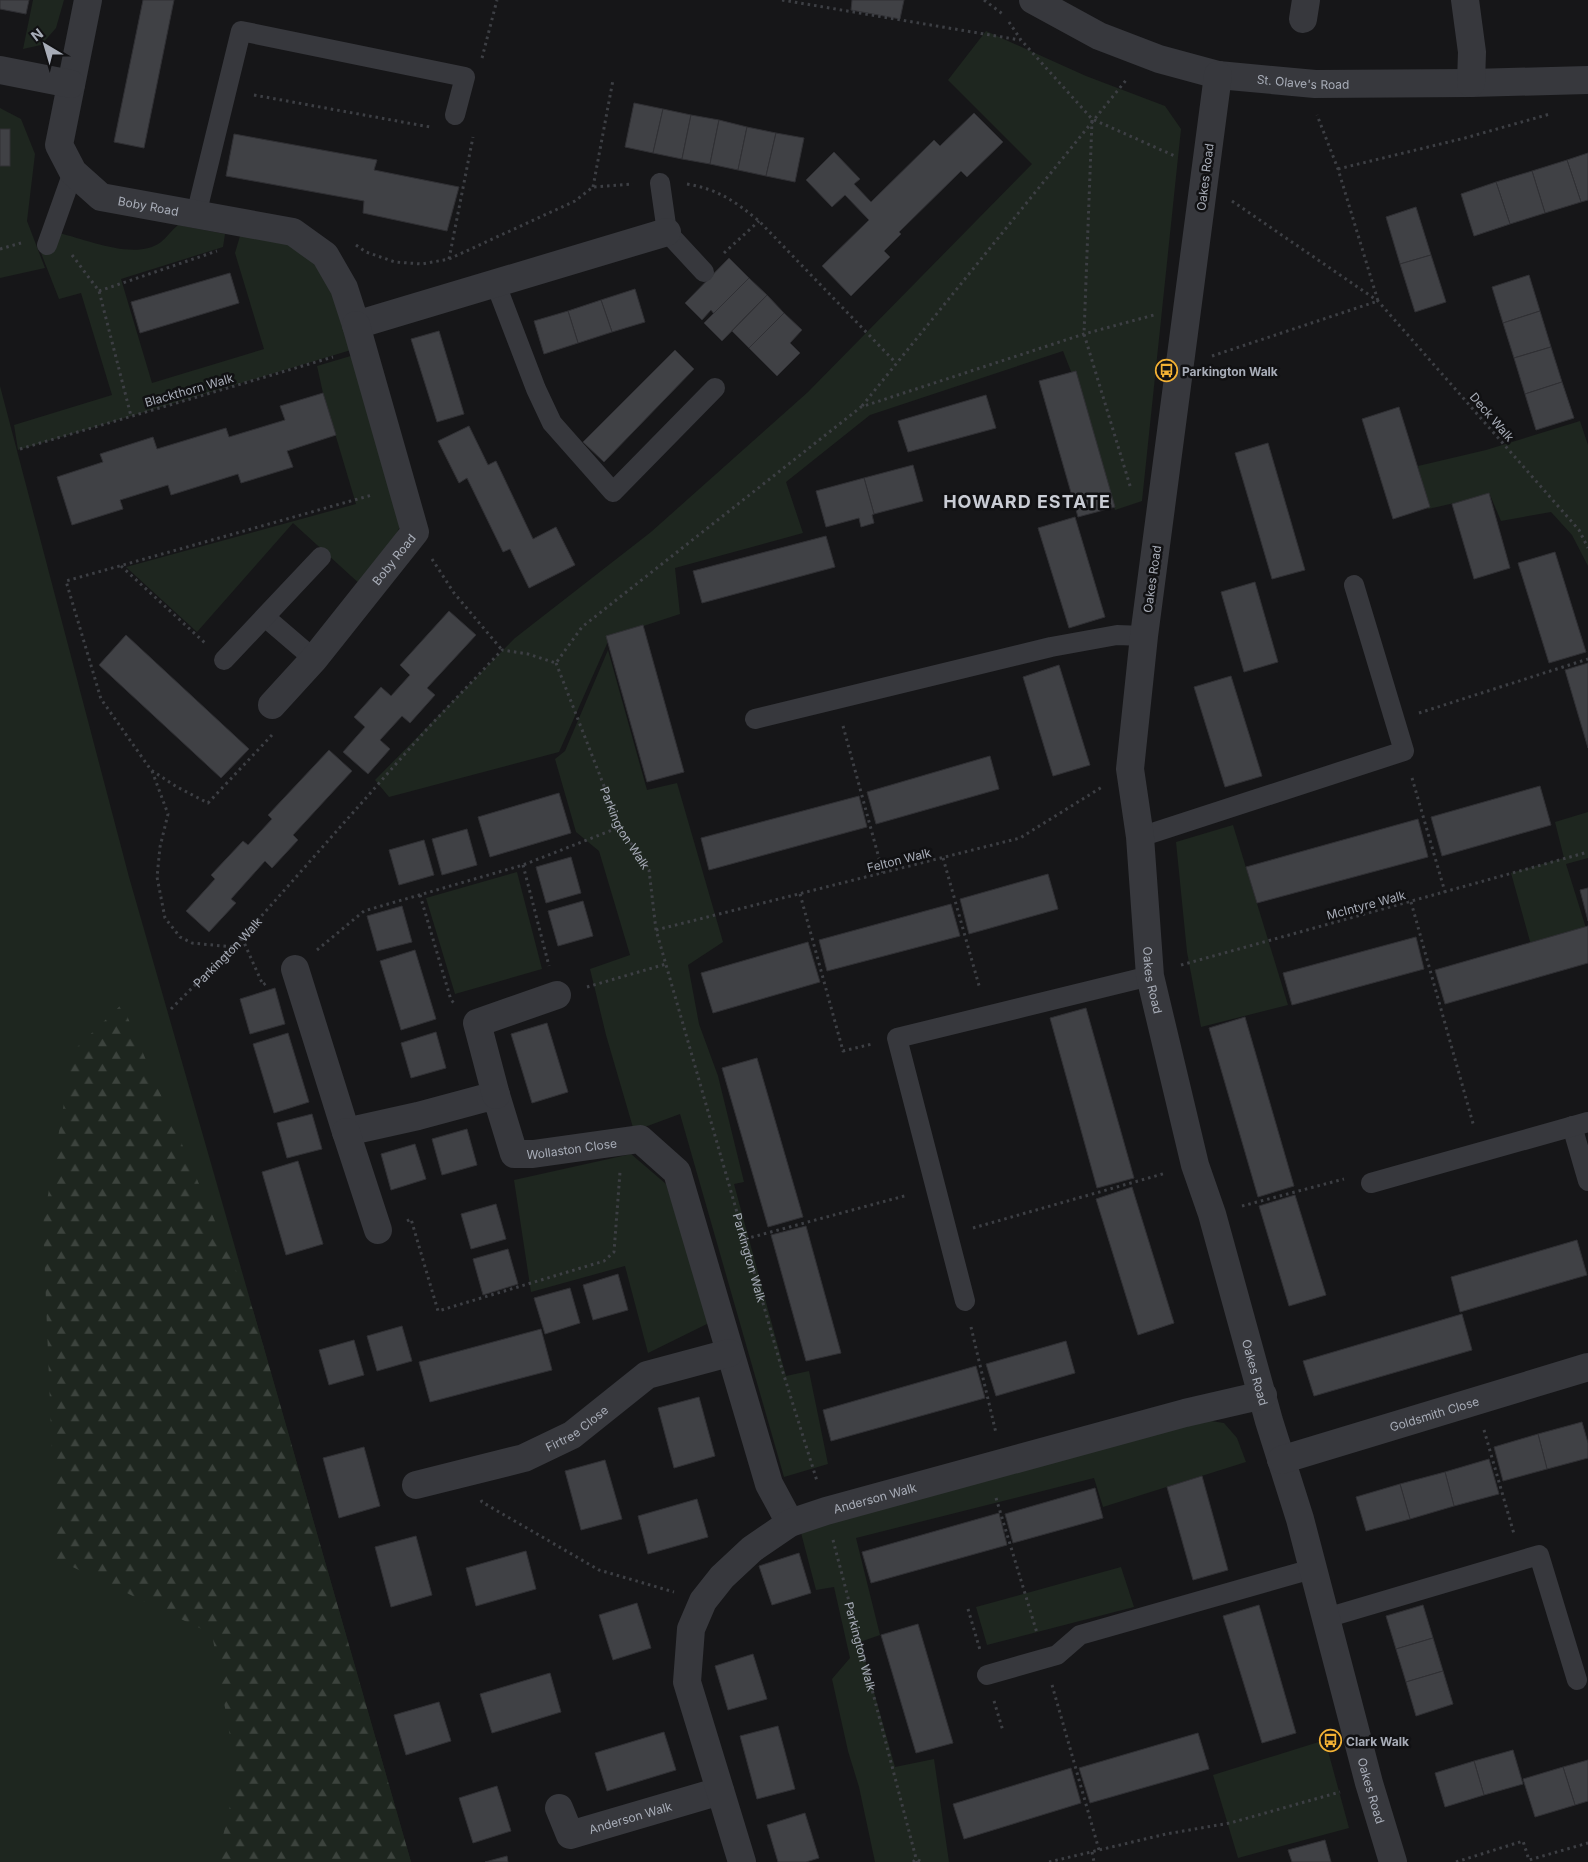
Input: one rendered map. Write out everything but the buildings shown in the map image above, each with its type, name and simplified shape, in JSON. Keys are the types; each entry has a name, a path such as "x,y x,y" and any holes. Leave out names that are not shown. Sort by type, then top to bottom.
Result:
{"street":[{"name":"Boby Road","path":"88,0 58,145 73,172 100,197 294,232 325,255 344,288 415,532 314,659 272,705"},
{"name":"St. Olave's Road","path":"1034,0 1099,36 1159,59 1218,75 1315,84 1588,80"},
{"path":"1465,0 1472,52 1471,83"},
{"path":"0,70 71,84"},
{"name":"Oakes Road","path":"1218,75 1144,636 1130,769 1140,837 1150,976 1195,1165 1212,1214 1281,1460 1300,1519 1369,1783 1393,1862"},
{"path":"359,337 495,282 667,232"},
{"path":"295,968 378,1230"},
{"path":"477,1023 557,995"},
{"name":"Wollaston Close","path":"477,1023 514,1154 534,1154 640,1139 677,1172 729,1353"},
{"path":"346,1132 418,1116 496,1094"},
{"path":"729,1353 769,1484 790,1523"},
{"name":"Firtree Close","path":"416,1485 524,1458 572,1435 647,1375 729,1353"},
{"name":"Goldsmith Close","path":"1281,1460 1588,1367"},
{"name":"Anderson Walk","path":"742,1862 687,1682 691,1629 703,1601 722,1577 752,1549 790,1523 826,1511 1185,1413 1263,1395"},
{"name":"Anderson Walk","path":"558,1808 570,1835 720,1791"}],"lane":[{"path":"196,215 241,31 465,77 456,115"},
{"path":"47,245 73,172"},
{"path":"660,182 667,232 704,272"},
{"path":"495,282 536,389 552,423 613,492 715,388"},
{"path":"224,660 321,557"},
{"path":"1140,837 1404,751 1354,585"},
{"path":"264,617 314,659"},
{"path":"755,719 1051,647 1117,635 1144,636"},
{"path":"965,1301 897,1038 1150,976"},
{"path":"1371,1183 1580,1124 1588,1182"},
{"path":"1326,1618 1539,1555 1577,1680"},
{"path":"987,1675 1057,1656 1080,1635 1312,1569"}],"path":[{"path":"465,77 481,62 497,0"},
{"path":"782,0 1021,40"},
{"path":"1004,15 1021,40 1092,119 1084,334 1131,490"},
{"path":"415,532 454,593 502,650 528,654 556,663 582,627 861,407 1092,119 1128,77"},
{"path":"593,187 613,80"},
{"path":"226,90 435,128"},
{"path":"1338,169 1465,138 1554,113"},
{"name":"Deck Walk","path":"1316,114 1338,169 1378,301"},
{"path":"449,259 473,135 456,115"},
{"name":"Deck Walk","path":"1092,119 1206,176 1378,301 1579,530 1588,548"},
{"path":"704,272 759,221"},
{"path":"131,416 99,291 229,247 235,222"},
{"path":"1180,367 1378,301"},
{"path":"861,407 1084,334 1188,306"},
{"name":"Blackthorn Walk","path":"20,449 131,416 359,337"},
{"path":"233,947 192,943 180,936 165,918 157,876 160,847 168,814 151,770 101,699 66,581 402,487"},
{"name":"Parkington Walk","path":"171,1009 233,947 427,729 502,650"},
{"path":"1394,721 1588,659"},
{"name":"Parkington Walk","path":"556,663 620,827 649,870 656,930 781,1366 826,1511 915,1861"},
{"path":"835,699 883,873"},
{"path":"1404,751 1445,892"},
{"name":"Felton Walk","path":"656,930 1020,838 1130,769"},
{"path":"151,770 177,787 208,803"},
{"path":"295,968 364,912 523,865 620,827"},
{"name":"McIntyre Walk","path":"1150,976 1185,964 1588,852"},
{"path":"943,858 988,1016"},
{"path":"523,865 557,995 666,964"},
{"path":"800,894 843,1050 897,1038"},
{"path":"420,895 451,1000 477,1023"},
{"path":"1411,902 1481,1152"},
{"path":"378,1230 411,1220 438,1311 604,1261 614,1252 622,1142"},
{"path":"948,1235 1195,1165"},
{"path":"1212,1214 1349,1178 1371,1183"},
{"path":"745,1240 936,1187"},
{"path":"965,1301 1004,1463"},
{"path":"1476,1400 1522,1560"},
{"path":"475,1470 482,1502 599,1570 703,1601"},
{"path":"1049,1862 1166,1834 1230,1823 1369,1783"},
{"path":"1456,1862 1523,1841 1529,1860 1588,1843"},
{"path":"1092,1852 1094,1862"},
{"path":"915,1861 922,1862"}],"green space":[{"path":"33,0 64,0 56,28 41,45 23,49"},
{"path":"986,31 1086,76 1165,106 1181,129 1142,501 1115,510 1063,351 870,415 786,482 803,533 675,568 680,614 610,637 559,752 389,797 375,780 515,638 651,532 808,392 1032,164 948,80"},
{"path":"0,108 21,119 35,154 27,221 45,268 0,278"},
{"path":"178,225 225,234 223,247 121,279 152,383 264,349 235,253 240,236 281,240 300,249 312,260 330,288 351,350 18,450 14,425 112,395 81,293 59,299 41,253 59,233 111,247 139,250 161,242"},
{"path":"354,355 403,520 388,552 362,586 293,523 197,632 126,567 356,504 323,393 317,366"},
{"path":"0,386 129,877 411,1862 0,1862"},
{"path":"1580,421 1588,445 1588,566 1572,535 1551,512 1501,521 1490,495 1428,509 1418,466 1486,450"},
{"path":"608,650 647,790 677,783 723,942 688,965 699,1024 718,1076 744,1182 734,1184 786,1376 809,1371 828,1464 784,1477 680,1114 634,1131 606,1035 590,969 630,955 599,851 576,832 555,759 565,751"},
{"path":"1588,812 1588,858 1566,864 1586,928 1531,945 1511,873 1564,858 1555,822"},
{"path":"1233,825 1288,1005 1201,1027 1187,952 1176,842"},
{"path":"517,872 542,969 455,994 426,898"},
{"path":"122,1004 253,1310 411,1862 217,1862 237,1776 212,1634 56,1559 43,1224 73,1051"},
{"path":"631,1154 666,1184 711,1322 648,1353 625,1266 531,1292 514,1180"},
{"path":"1198,1419 1224,1423 1237,1438 1246,1462 1103,1507 1094,1478 856,1538 880,1635 860,1642 895,1767 934,1759 949,1862 875,1862 859,1787 848,1751 832,1679 850,1658 834,1587 816,1590 800,1529"},
{"path":"1121,1567 1134,1607 987,1645 976,1607"},
{"path":"1325,1740 1349,1828 1238,1858 1213,1775"}],"place":[{"name":"Parkington Walk","path":"1166,371"},
{"name":"Clark Walk","path":"1330,1741"}],"district":[{"name":"HOWARD ESTATE","path":"1027,501"}]}
